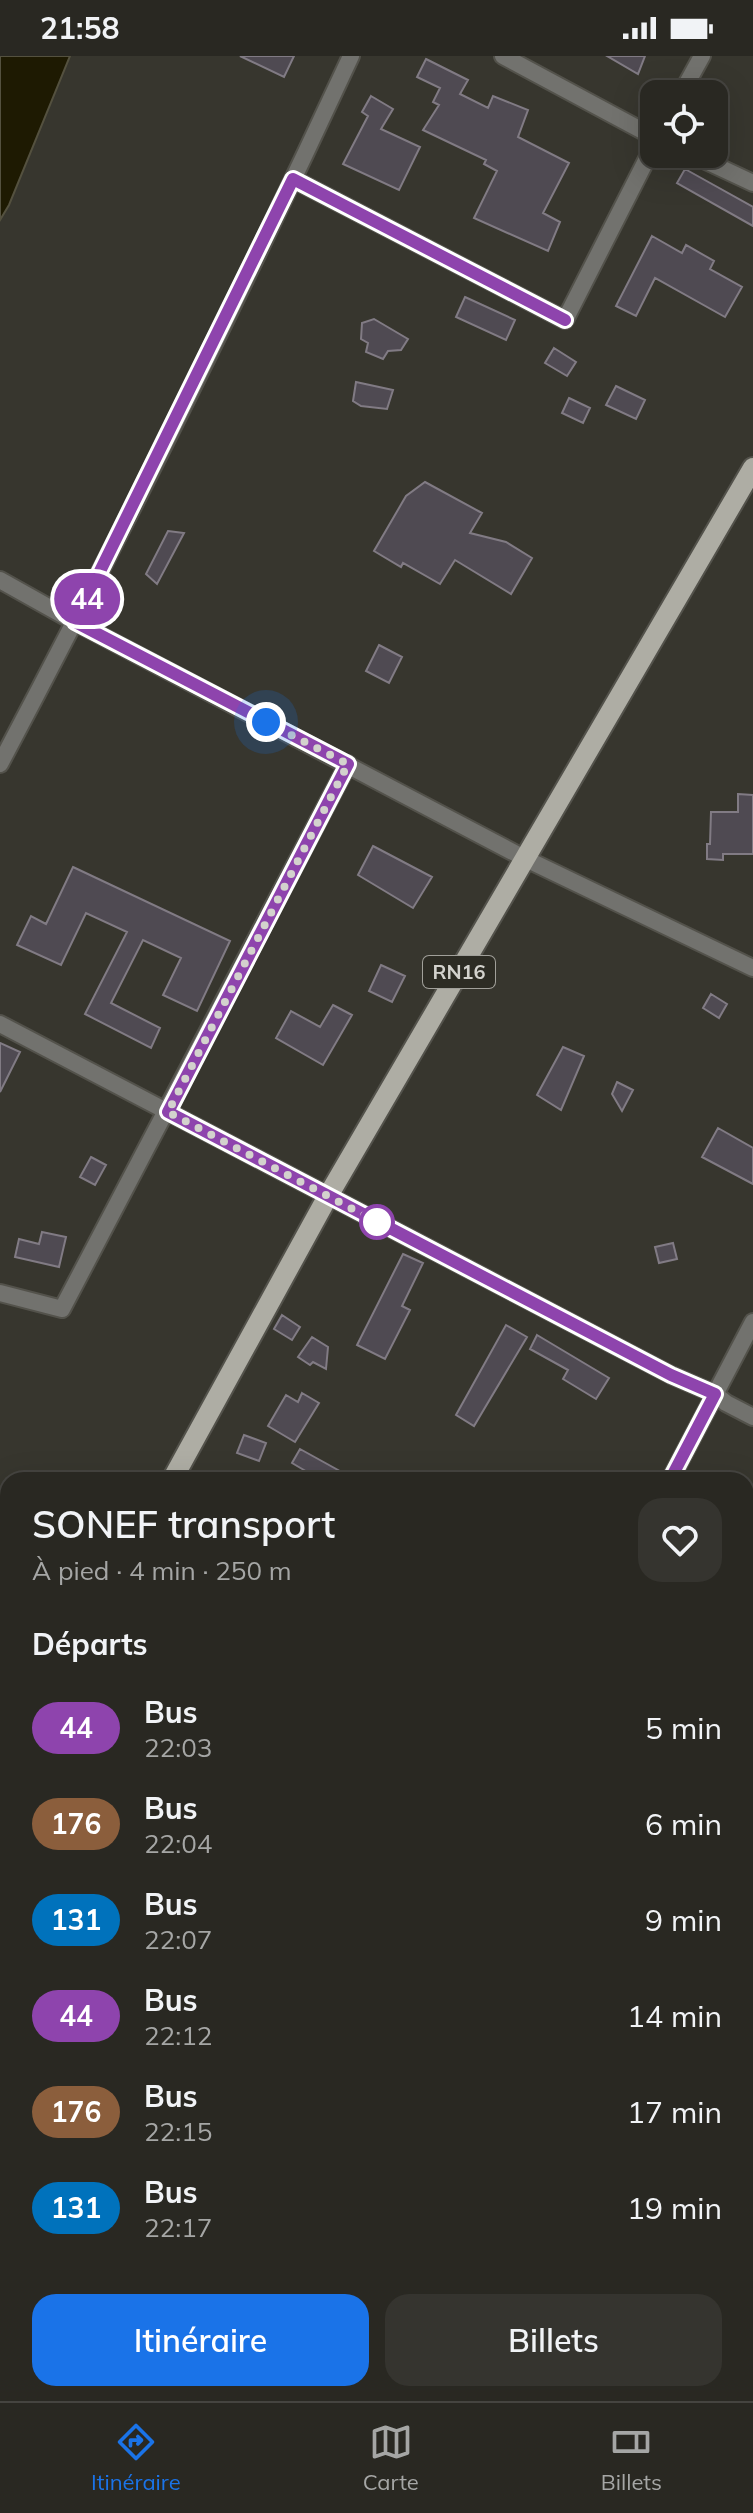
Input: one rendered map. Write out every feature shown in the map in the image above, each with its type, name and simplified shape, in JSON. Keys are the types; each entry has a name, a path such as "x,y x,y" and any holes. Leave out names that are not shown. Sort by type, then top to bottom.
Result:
{"main road":[{"name":"RN16","path":"176,1472 328,1196 753,468"}],"street":[{"path":"0,764 75,622 351,56"},
{"path":"503,56 640,129"},
{"path":"689,80 702,56"},
{"path":"293,179 565,320 642,168"},
{"path":"721,168 753,183"},
{"path":"0,580 526,859 753,968"},
{"path":"0,1293 62,1309 348,764"},
{"path":"0,1024 671,1375 715,1394 753,1417"},
{"path":"674,1472 753,1322"}],"shaded area":[{"path":"0,56 70,56 0,220"}],"building":[{"path":"240,56 294,56 284,77"},
{"path":"607,56 645,56 638,74"},
{"path":"426,59 468,80 460,94 488,108 493,96 528,110 518,137 569,163 543,213 560,222 548,251 474,218 497,171 484,164 486,160 423,130 439,105 433,102 440,88 417,77"},
{"path":"371,96 393,109 381,129 420,147 399,190 343,164 368,116 362,112"},
{"path":"685,169 753,207 753,226 677,183"},
{"path":"652,236 682,253 686,245 714,261 710,269 742,287 725,317 655,278 636,316 616,306"},
{"path":"465,297 515,320 506,340 456,317"},
{"path":"374,319 408,339 401,350 388,351 383,359 366,352 368,343 361,339 362,323"},
{"path":"554,348 576,362 567,376 545,363"},
{"path":"356,382 393,390 387,409 361,406 353,401"},
{"path":"616,386 645,400 636,419 606,405"},
{"path":"569,398 590,408 583,423 562,413"},
{"path":"425,482 482,513 470,533 506,542 532,558 511,594 455,560 440,584 374,551 406,496"},
{"path":"168,531 184,533 157,584 146,574"},
{"path":"379,645 402,657 389,683 366,671"},
{"path":"738,794 753,795 753,854 723,854 723,860 707,859 711,812 738,812"},
{"path":"373,846 432,877 413,908 358,875"},
{"path":"73,867 230,941 197,1011 163,995 181,958 143,940 111,1003 160,1028 151,1048 85,1014 127,932 86,913 61,965 17,945 31,916 46,924"},
{"path":"381,965 405,976 392,1002 369,991"},
{"path":"711,994 727,1004 719,1018 703,1008"},
{"path":"333,1005 352,1015 323,1065 276,1038 291,1011 320,1027"},
{"path":"0,1043 20,1052 0,1092"},
{"path":"563,1047 584,1056 561,1110 537,1095"},
{"path":"617,1082 633,1090 622,1111 612,1094"},
{"path":"718,1128 753,1148 753,1184 702,1157"},
{"path":"91,1157 106,1165 95,1185 80,1177"},
{"path":"42,1232 66,1237 59,1267 15,1257 19,1239 39,1244"},
{"path":"673,1243 677,1259 659,1263 655,1247"},
{"path":"403,1254 423,1263 402,1306 410,1310 385,1359 357,1345"},
{"path":"282,1315 300,1327 292,1340 274,1329"},
{"path":"506,1325 527,1337 474,1426 456,1415"},
{"path":"537,1335 609,1378 596,1399 563,1379 568,1370 530,1349"},
{"path":"312,1337 328,1347 326,1369 313,1362 310,1365 298,1357"},
{"path":"302,1393 319,1403 295,1442 268,1426 286,1395 298,1402"},
{"path":"244,1435 266,1443 259,1461 237,1453"},
{"path":"300,1449 342,1472 307,1472 292,1463"}],"bus line":[{"name":"44","path":"565,320 293,179 75,622 348,764 168,1112 671,1375 715,1394 674,1472"}],"route":[{"path":"266,722 348,764 168,1112 381,1224 377,1222"}]}
